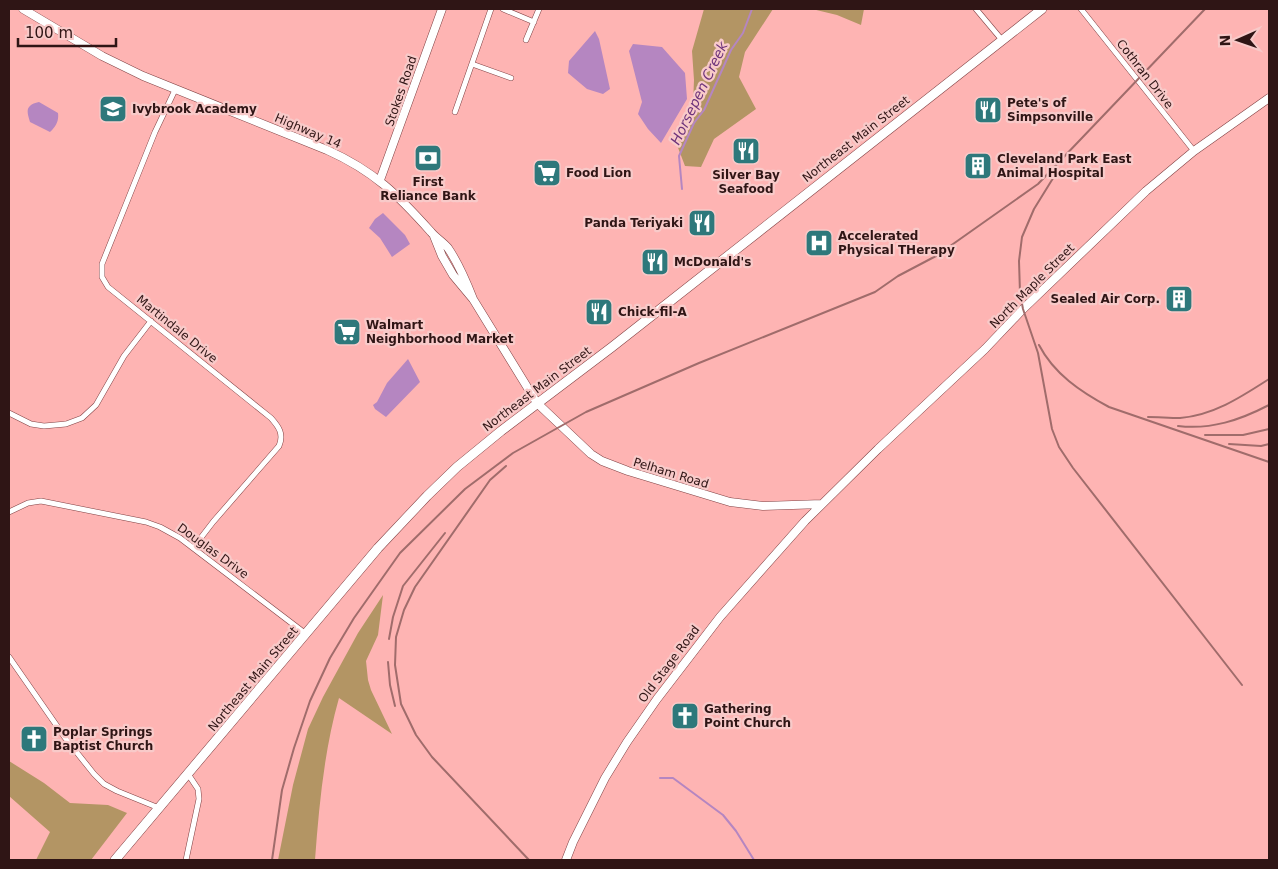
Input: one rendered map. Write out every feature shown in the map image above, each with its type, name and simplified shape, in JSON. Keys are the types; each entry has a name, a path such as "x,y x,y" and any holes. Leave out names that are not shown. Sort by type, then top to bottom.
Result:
{"main road":[{"name":"Northeast Main Street","path":"115,860 378,548 427,496 482,446 612,347 1042,9"}],"street":[{"name":"Highway 14","path":"23,9 102,56 143,76 327,150 380,180 447,246 466,279 473,300 537,403"},
{"name":"Stokes Road","path":"380,180 442,9"},
{"path":"455,112 491,9"},
{"path":"503,9 534,22"},
{"path":"526,40 539,9"},
{"path":"976,9 1002,40"},
{"name":"Cothran Drive","path":"1081,9 1194,150"},
{"path":"472,64 511,78"},
{"name":"Martindale Drive","path":"175,90 155,132 102,266 102,277 105,284 271,418 282,434 279,446 193,548"},
{"name":"North Maple Street","path":"822,504 878,448 985,349 1023,308 1139,198 1194,150 1269,98"},
{"path":"9,413 32,424 44,426 66,424 82,418 96,405 124,356 151,321"},
{"name":"Pelham Road","path":"537,403 591,454 602,461 628,471 730,502 763,506 822,504"},
{"name":"Douglas Drive","path":"9,512 35,501 46,501 152,523 193,548 307,634"},
{"name":"Old Stage Road","path":"566,860 605,778 657,699 720,617 760,570 822,504"},
{"path":"9,656 66,739 94,774 104,784 116,791 159,808"},
{"path":"186,860 199,799 198,789 188,774"}],"shaded area":[{"path":"704,9 773,9 745,52 739,77 756,109 714,139 701,167 685,166 677,145 679,131 693,104 692,51"},
{"path":"812,9 864,9 861,25 837,15"},
{"path":"595,31 599,39 610,89 603,94 587,89 568,73 569,61"},
{"path":"633,44 662,47 685,73 687,99 661,143 638,114 642,102 629,51"},
{"path":"39,102 58,113 57,123 50,132 30,122 29,106"},
{"path":"383,213 405,235 410,244 392,257 380,238 369,228 375,219"},
{"path":"408,359 420,382 386,417 375,409 373,405 377,402 387,383"},
{"path":"383,595 378,635 366,661 371,690 392,734 339,698 326,758 320,799 315,860 278,860 293,785 308,729 358,633"},
{"path":"9,761 44,783 70,803 108,805 127,813 91,860 36,860 50,832 9,796"}],"waterway":[{"name":"Horsepen Creek","path":"682,189 679,156 694,123 704,110 731,50 743,33 752,9"},
{"path":"660,778 673,778 723,815 736,831 754,860"}],"railway":[{"path":"272,860 282,790 294,748 310,701 330,658 354,618 400,553 465,489 513,453 586,412 699,363 875,292 898,276 936,256 1038,184 1205,9"},
{"path":"1055,175 1034,209 1022,237 1019,261 1020,293 1023,309 1038,353 1052,429 1059,447 1073,468 1242,685"},
{"path":"1039,345 1052,365 1069,381 1109,407 1269,462"},
{"path":"1148,417 1180,418 1204,413 1227,404 1269,379"},
{"path":"1178,426 1202,427 1225,423 1269,405"},
{"path":"1205,435 1243,435 1269,429"},
{"path":"1229,444 1261,446 1269,444"},
{"path":"506,466 490,480 415,587 404,610 396,637 395,665 401,704 416,735 432,757 529,860"},
{"path":"389,639 393,617 403,586 445,533"},
{"path":"388,662 390,685 395,706"}],"place":[{"name":"Ivybrook Academy","path":"113,109"},
{"name":"Pete's of Simpsonville","path":"988,110"},
{"name":"Silver Bay Seafood","path":"746,151"},
{"name":"First Reliance Bank","path":"428,158"},
{"name":"Cleveland Park East Animal Hospital","path":"978,166"},
{"name":"Food Lion","path":"547,173"},
{"name":"Panda Teriyaki","path":"702,223"},
{"name":"Accelerated Physical THerapy","path":"819,243"},
{"name":"McDonald's","path":"655,262"},
{"name":"Sealed Air Corp.","path":"1179,299"},
{"name":"Chick-fil-A","path":"599,312"},
{"name":"Walmart Neighborhood Market","path":"347,332"},
{"name":"Gathering Point Church","path":"685,716"},
{"name":"Poplar Springs Baptist Church","path":"34,739"}]}
